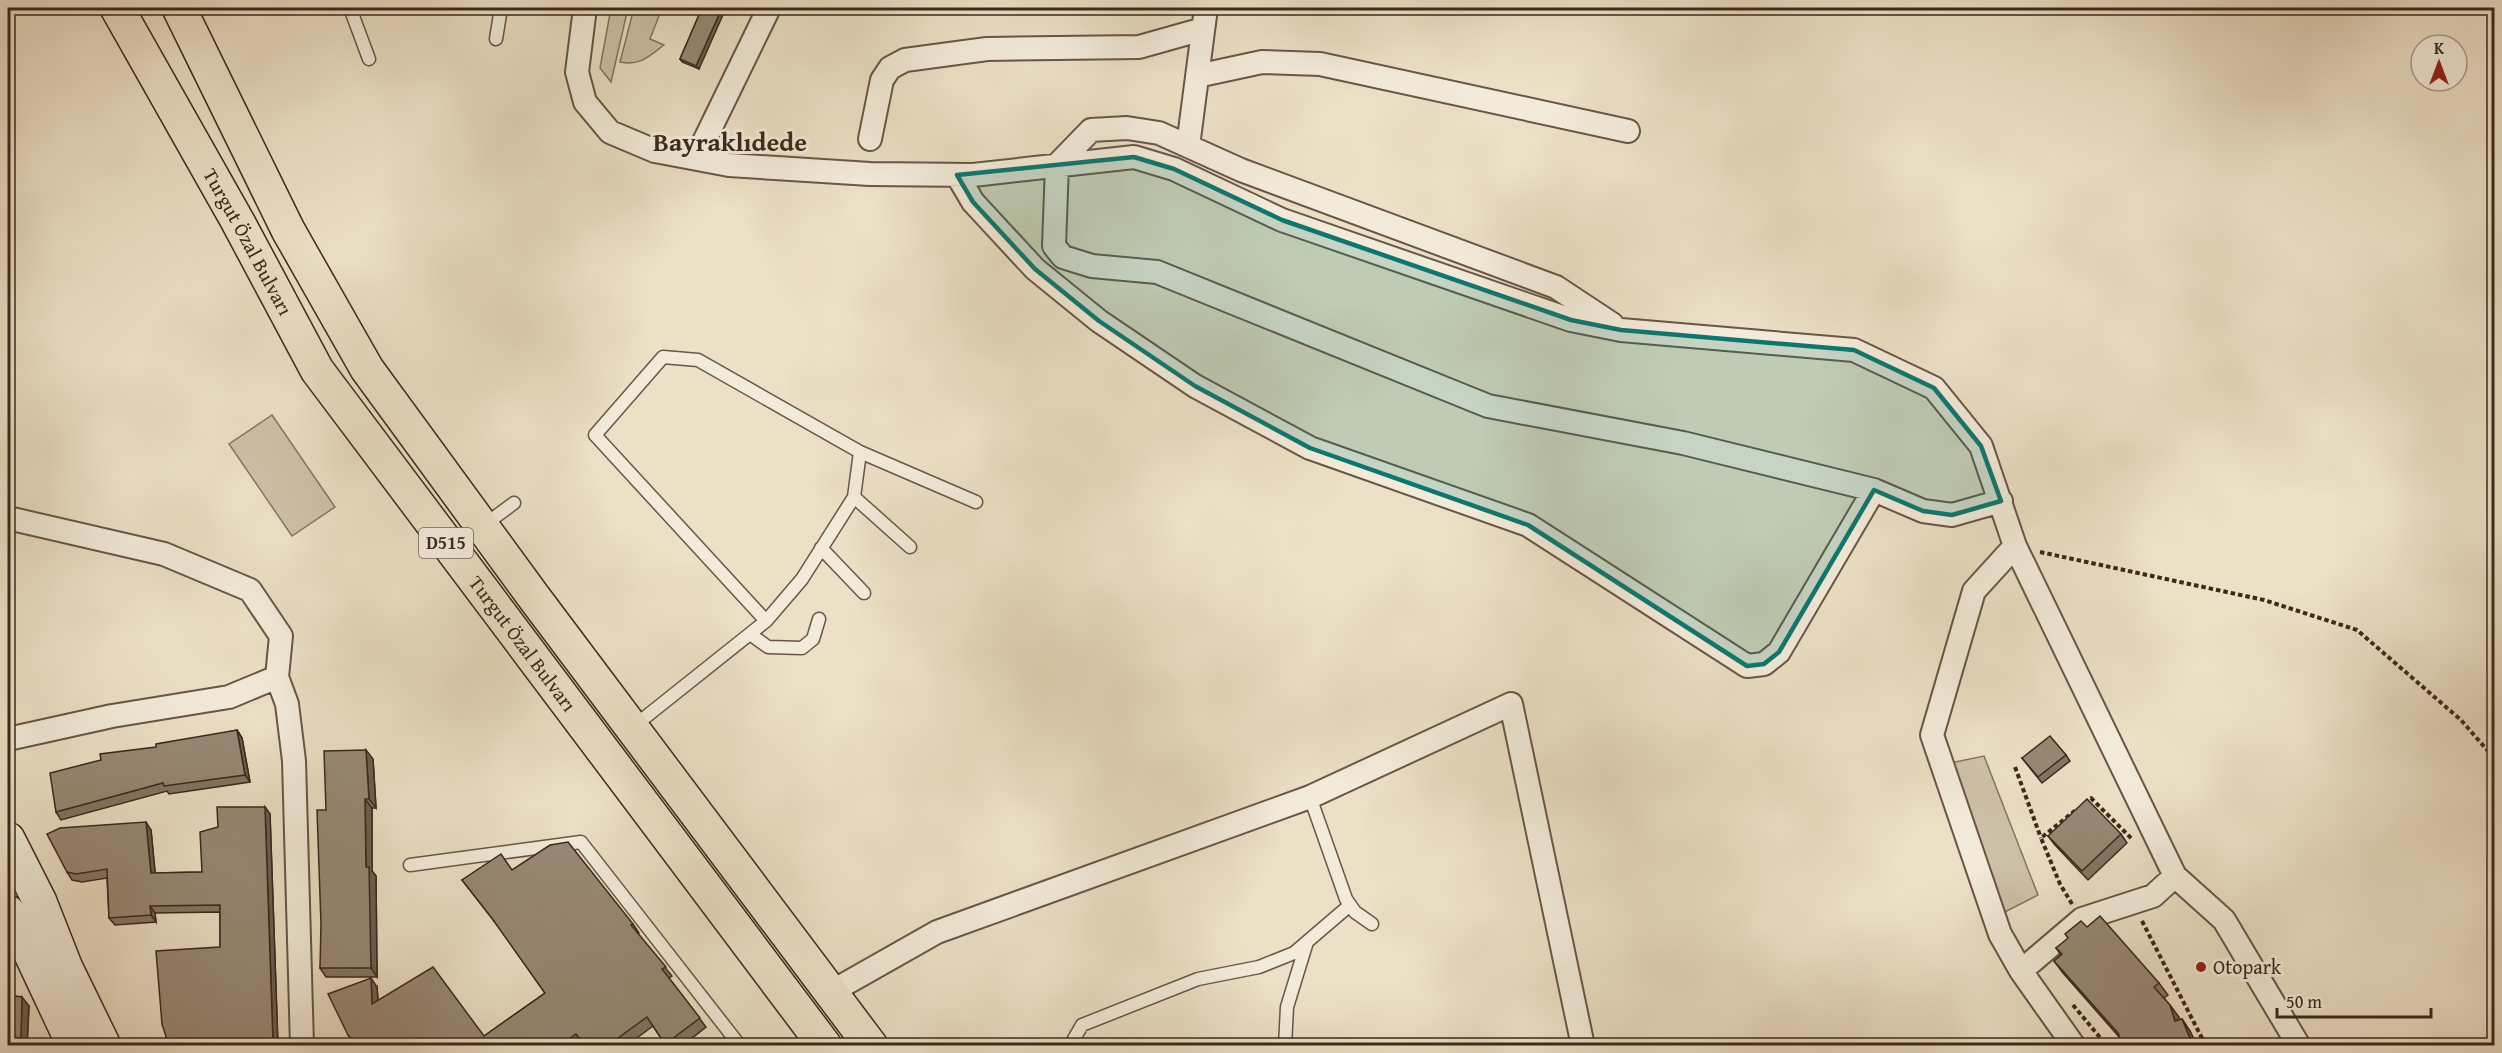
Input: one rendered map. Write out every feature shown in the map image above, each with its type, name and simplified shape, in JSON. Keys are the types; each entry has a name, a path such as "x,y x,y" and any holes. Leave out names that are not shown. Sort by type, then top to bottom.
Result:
{"highway":[{"name":"Turgut Özal Bulvarı","path":"117,8 238,222 317,370 825,1046"},
{"name":"Turgut Özal Bulvarı","path":"179,8 288,230 368,369 632,728 871,1046"}],"main road":[{"path":"8,839 40,902 66,968 104,1046"},
{"path":"8,912 18,948 74,1046"}],"street":[{"path":"585,8 577,72 585,102 610,132 655,151 729,165 870,174 957,175 1134,157 1174,169 1282,220 1571,320 1621,330 1854,350 1934,388 1981,446 2015,546 2175,876 2224,920 2299,1046"},
{"path":"696,158 769,8"},
{"path":"1188,146 1205,18"},
{"path":"870,139 882,80 890,68 905,60 987,49 1139,47 1205,18"},
{"path":"1197,76 1262,62 1320,64 1628,131"},
{"path":"1621,330 1556,286 1241,170 1159,133 1128,128 1091,130 1057,165 1054,246 1063,257 1092,266 1156,272 1488,406 1683,443 1874,490 1923,511 1952,515 2001,501"},
{"path":"957,175 973,202 1035,269 1099,321 1195,386 1310,448 1528,525 1748,666 1764,664 1779,652 1874,490"},
{"path":"8,518 164,554 250,590 281,636 277,677 287,704 294,761 302,1046"},
{"path":"2015,546 1974,591 1932,735 2000,934 2021,971 2074,1046"},
{"path":"8,738 112,716 228,698 277,677"},
{"path":"831,992 938,932 1310,797 1511,704 1583,1046"},
{"path":"2021,971 2082,919 2153,896 2175,876"}],"lane":[{"path":"350,8 369,59"},
{"path":"496,39 501,8"},
{"path":"766,621 596,435 663,357 698,360 860,452 976,502"},
{"path":"632,728 766,621 801,579 854,497 860,452"},
{"path":"854,497 910,548"},
{"path":"482,526 513,503"},
{"path":"821,548 864,593"},
{"path":"750,634 768,647 802,648 813,639 819,619"},
{"path":"1310,797 1350,905 1372,924"},
{"path":"410,865 581,842 737,1042 728,1046"},
{"path":"1075,1046 1074,1039 1082,1026 1198,979 1259,967 1294,952 1322,926 1350,905"},
{"path":"1285,1046 1287,1007 1307,942"}],"path":[{"path":"2015,546 2264,600 2356,630 2461,720 2494,758"},
{"path":"2014,767 2060,884 2082,919"},
{"path":"2041,838 2091,798 2131,837 2137,847"},
{"path":"2153,896 2136,911 2206,1046"},
{"path":"2069,1000 2107,1046"}],"highlighted area":[{"path":"1134,157 1174,169 1282,220 1571,320 1621,330 1854,350 1934,388 1981,446 2001,501 1952,515 1923,511 1874,490 1779,652 1764,664 1747,666 1528,525 1310,448 1195,386 1099,321 1035,269 973,202 957,175"}],"shaded area":[{"path":"611,8 628,8 611,82 600,68"},
{"path":"634,8 662,8 650,39 664,45 638,62 620,62"},
{"path":"272,415 335,507 292,536 229,444"},
{"path":"1984,756 2038,895 2001,914 1950,763"}],"building":[{"path":"702,8 722,8 696,66 680,59"},
{"path":"237,730 245,775 164,786 163,783 56,812 50,773 101,760 100,754 156,747 156,744"},
{"path":"2050,736 2066,755 2038,777 2022,758"},
{"path":"366,750 369,799 365,799 366,867 369,867 371,968 320,968 321,924 317,810 326,810 324,751"},
{"path":"2087,799 2121,834 2082,871 2048,836"},
{"path":"217,807 265,807 273,1042 169,1046 162,1024 156,951 220,947 220,905 150,906 151,915 109,918 107,869 76,874 67,872 47,834 60,828 146,822 151,873 202,872 200,832 218,827"},
{"path":"568,842 666,967 662,969 700,1018 665,1044 647,1017 607,1046 585,1046 576,1034 559,1046 507,1046 506,1043 503,1046 358,1046 348,1035 328,994 371,978 372,1004 433,967 484,1036 545,993 462,880 501,854 512,870 550,845"},
{"path":"2100,916 2159,983 2154,987 2170,1005 2175,1021 2182,1019 2193,1046 2123,1046 2118,1033 2054,961 2062,954 2056,948 2068,938 2065,934 2081,921 2087,927"},
{"path":"8,995 22,997 21,1038 9,1037 8,1046"}],"place":[{"name":"Otopark","path":"2201,967"}],"district":[{"name":"Bayraklıdede","path":"730,142"}]}
